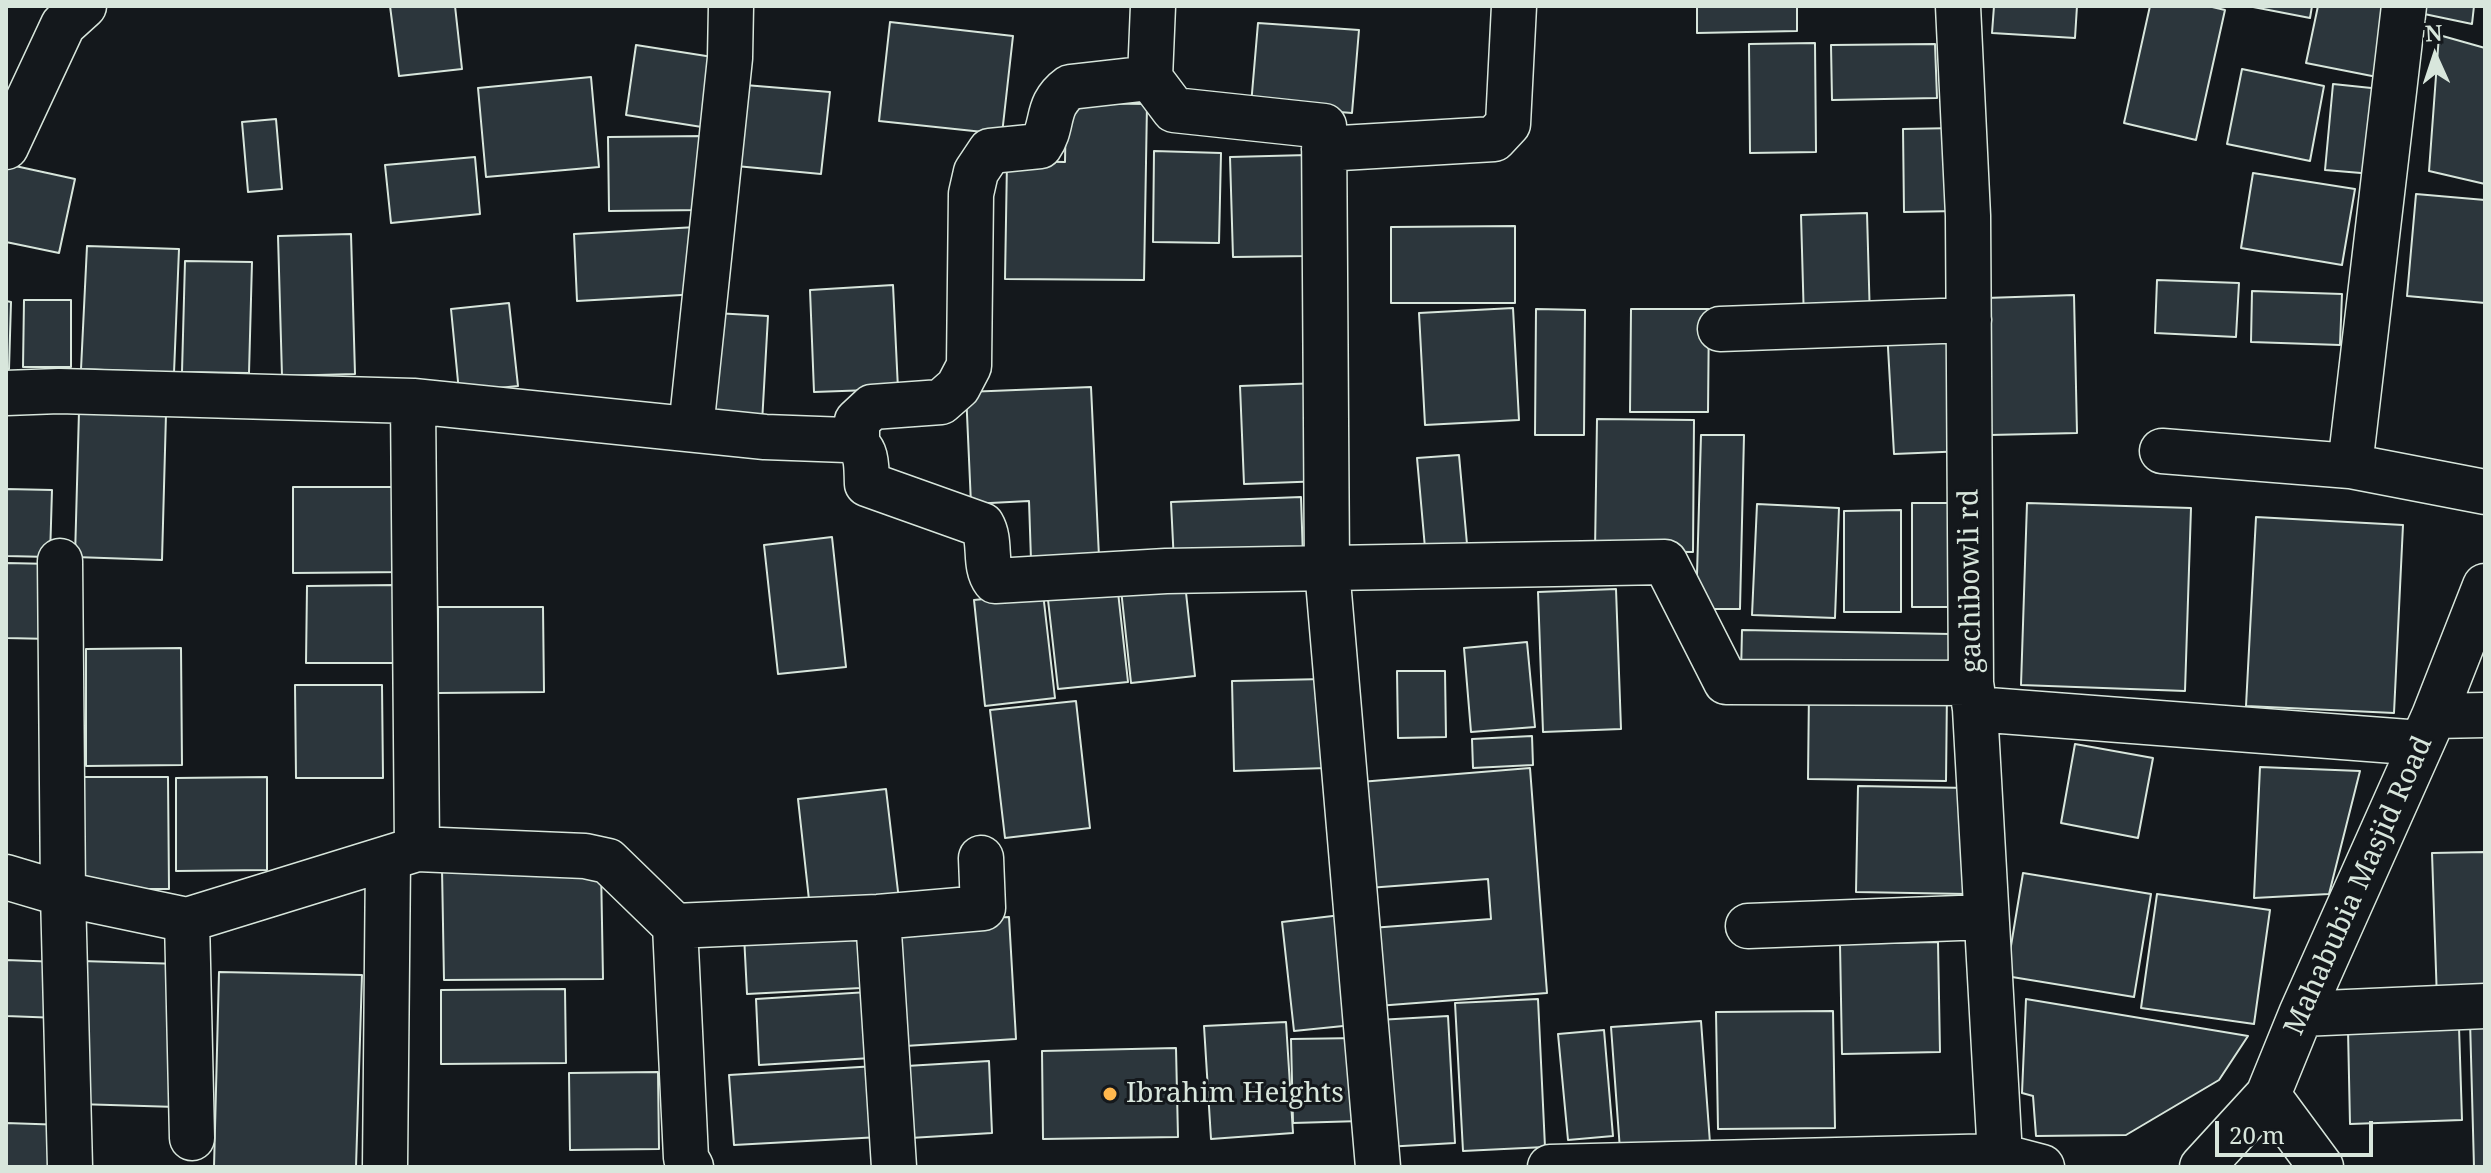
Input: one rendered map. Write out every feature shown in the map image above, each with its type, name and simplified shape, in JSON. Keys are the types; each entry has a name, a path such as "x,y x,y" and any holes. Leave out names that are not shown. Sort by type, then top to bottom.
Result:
{"street":[{"path":"6,147 63,25 84,6"},
{"path":"691,429 730,58 731,6"},
{"path":"1153,6 1150,78 1174,110 1324,126 1327,569 1378,1167"},
{"path":"1324,149 1494,139 1508,124 1514,6"},
{"name":"gachibowli rd","path":"1958,6 1968,216 1973,696 2000,1156"},
{"path":"2350,466 2404,6"},
{"path":"857,443 857,421 872,407 941,402 958,387 969,366 971,194 976,172 990,151 1040,146 1047,136 1048,118 1055,104 1070,87 1150,78"},
{"path":"1720,329 1969,320"},
{"path":"6,393 59,391 413,401 765,437 846,440 857,443 865,451 867,484 982,525 986,532 990,575 995,581 1166,571 1665,562 1726,682 1973,696 2428,729 2485,715"},
{"path":"385,1167 402,853 413,401"},
{"path":"2162,451 2350,466 2485,492"},
{"path":"60,561 63,894 70,1167"},
{"name":"Mahabubia Masjid Road","path":"2202,1167 2268,1095 2428,729 2485,586"},
{"path":"6,877 63,894 187,920 402,853 585,856 608,861 675,926 686,1158 691,1167"},
{"path":"675,926 878,917 983,908 981,858"},
{"path":"878,917 894,1167"},
{"path":"1748,926 1986,917"},
{"path":"187,920 192,1138"},
{"path":"2301,1014 2485,1006"},
{"path":"2268,1095 2321,1167"},
{"path":"1550,1167 2000,1156 2042,1167"}],"building":[{"path":"390,6 455,6 462,69 399,76"},
{"path":"1697,6 1797,6 1797,31 1697,33"},
{"path":"1994,6 2077,6 2075,38 1992,33"},
{"path":"2150,6 2208,6 2225,10 2196,140 2124,123"},
{"path":"2248,6 2312,6 2310,18"},
{"path":"2318,6 2393,6 2377,77 2306,63"},
{"path":"2411,6 2474,6 2472,24 2410,11"},
{"path":"890,22 1013,36 1002,134 879,121"},
{"path":"1258,23 1359,30 1352,113 1251,105"},
{"path":"2439,35 2485,48 2485,184 2429,171"},
{"path":"1815,43 1816,152 1750,153 1749,44"},
{"path":"1935,44 1937,98 1832,100 1831,45"},
{"path":"636,45 719,58 708,128 626,115"},
{"path":"2242,69 2324,86 2310,161 2227,144"},
{"path":"591,77 599,167 486,177 478,88"},
{"path":"2333,84 2381,89 2373,174 2325,170"},
{"path":"745,85 830,92 821,174 736,166"},
{"path":"1066,103 1147,104 1144,280 1005,279 1007,161 1065,162"},
{"path":"276,119 282,189 248,192 242,122"},
{"path":"1956,128 1958,211 1904,212 1903,129"},
{"path":"704,136 704,210 609,211 608,137"},
{"path":"1154,151 1221,153 1219,243 1153,242"},
{"path":"1308,155 1310,256 1233,257 1230,157"},
{"path":"475,157 480,214 391,223 385,165"},
{"path":"6,164 75,179 59,253 6,242"},
{"path":"2253,173 2355,189 2342,265 2241,248"},
{"path":"2416,194 2485,200 2485,303 2407,296"},
{"path":"1867,213 1870,320 1804,322 1801,215"},
{"path":"1515,226 1515,303 1391,303 1391,227"},
{"path":"696,227 699,294 577,301 574,234"},
{"path":"351,234 355,374 282,376 278,236"},
{"path":"87,246 179,249 174,373 81,369"},
{"path":"185,261 252,262 249,373 182,372"},
{"path":"2157,280 2239,283 2236,337 2155,333"},
{"path":"893,285 898,389 814,392 810,290"},
{"path":"2252,291 2342,294 2340,345 2251,342"},
{"path":"2074,295 2077,433 1990,435 1986,298"},
{"path":"24,300 71,300 71,367 23,367"},
{"path":"6,301 11,302 9,369 6,369"},
{"path":"509,303 518,386 459,392 451,309"},
{"path":"1513,308 1519,420 1425,425 1419,313"},
{"path":"1536,309 1585,310 1584,435 1535,435"},
{"path":"1631,309 1709,309 1708,412 1630,412"},
{"path":"715,313 768,316 762,423 708,420"},
{"path":"1959,326 1966,451 1894,454 1887,330"},
{"path":"1320,383 1324,481 1244,484 1240,386"},
{"path":"1091,387 1099,557 1031,560 1029,501 971,504 966,392"},
{"path":"79,411 166,414 162,560 75,557"},
{"path":"1597,419 1694,420 1693,552 1595,551"},
{"path":"1701,435 1744,435 1740,609 1696,609"},
{"path":"1459,455 1467,544 1425,548 1417,458"},
{"path":"293,487 407,487 407,572 293,573"},
{"path":"6,489 52,490 50,557 6,556"},
{"path":"1301,497 1303,558 1174,563 1171,502"},
{"path":"1912,503 1959,503 1960,607 1912,607"},
{"path":"2027,503 2191,508 2185,691 2021,685"},
{"path":"1757,504 1839,508 1835,618 1752,615"},
{"path":"1901,510 1901,612 1844,612 1844,511"},
{"path":"2256,517 2403,525 2394,713 2246,706"},
{"path":"832,537 846,667 778,674 764,545"},
{"path":"6,563 53,564 51,639 6,638"},
{"path":"1184,574 1195,676 1131,683 1120,580"},
{"path":"1117,583 1128,682 1058,689 1047,591"},
{"path":"396,585 397,663 306,663 307,586"},
{"path":"1616,589 1621,729 1543,732 1538,592"},
{"path":"1043,593 1055,698 985,706 974,600"},
{"path":"438,607 543,607 544,692 438,693"},
{"path":"1742,630 1951,634 1950,678 1741,674"},
{"path":"1527,642 1535,727 1471,732 1464,648"},
{"path":"181,648 182,765 86,766 86,649"},
{"path":"1397,671 1445,671 1446,737 1398,738"},
{"path":"1324,679 1326,768 1234,771 1232,681"},
{"path":"295,685 382,685 383,778 296,778"},
{"path":"1809,689 1947,690 1946,781 1808,779"},
{"path":"1076,701 1090,828 1005,838 990,710"},
{"path":"1532,736 1533,765 1473,768 1472,739"},
{"path":"2075,744 2153,758 2138,838 2061,823"},
{"path":"2260,767 2360,771 2329,894 2254,898"},
{"path":"1530,768 1547,993 1377,1006 1371,928 1491,919 1488,879 1368,888 1360,782"},
{"path":"79,777 168,777 169,889 79,889"},
{"path":"267,777 267,870 176,871 176,778"},
{"path":"1858,786 1969,788 1966,894 1856,892"},
{"path":"886,789 899,900 810,909 798,799"},
{"path":"2485,852 2485,999 2437,1000 2432,853"},
{"path":"601,867 603,979 444,980 442,869"},
{"path":"2023,873 2151,894 2134,997 2006,976"},
{"path":"2157,894 2270,910 2254,1024 2141,1008"},
{"path":"1341,915 1353,1025 1294,1031 1282,922"},
{"path":"1009,917 1016,1039 905,1046 898,923"},
{"path":"858,929 861,988 747,994 744,935"},
{"path":"1938,942 1940,1052 1842,1054 1840,944"},
{"path":"6,960 60,962 59,1018 6,1016"},
{"path":"81,961 181,964 177,1107 77,1104"},
{"path":"219,972 362,975 356,1167 214,1167"},
{"path":"565,989 566,1063 441,1064 441,990"},
{"path":"868,992 871,1058 759,1065 756,999"},
{"path":"1538,999 1545,1147 1463,1151 1455,1003"},
{"path":"2026,999 2248,1036 2219,1080 2126,1135 2036,1136 2033,1096 2022,1093"},
{"path":"1833,1011 1835,1128 1718,1129 1716,1012"},
{"path":"1448,1016 1455,1143 1385,1147 1378,1020"},
{"path":"2485,1019 2485,1167 2474,1167 2470,1020"},
{"path":"1701,1021 1710,1143 1620,1150 1611,1027"},
{"path":"1286,1022 1293,1133 1211,1139 1204,1026"},
{"path":"2459,1027 2462,1120 2350,1124 2348,1030"},
{"path":"1604,1030 1613,1136 1568,1140 1558,1034"},
{"path":"1359,1038 1361,1121 1293,1123 1291,1039"},
{"name":"Ibrahim Heights","path":"1176,1048 1178,1137 1043,1139 1042,1051"},
{"path":"989,1061 992,1133 894,1139 890,1067"},
{"path":"876,1066 880,1137 734,1145 729,1075"},
{"path":"658,1072 659,1149 570,1150 569,1073"},
{"path":"6,1123 65,1125 63,1167 6,1167"}],"place":[{"name":"Ibrahim Heights","path":"1110,1094"}]}
